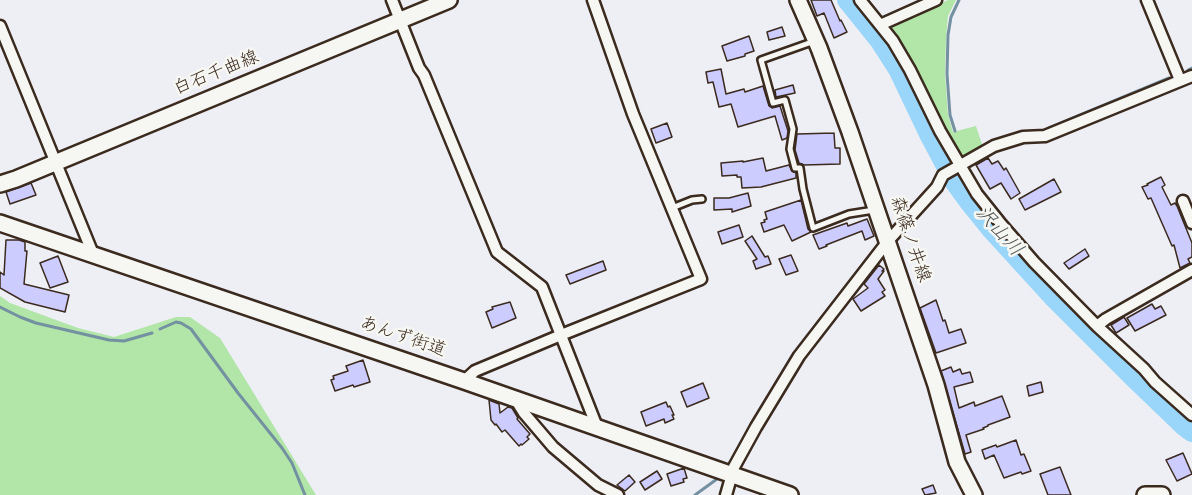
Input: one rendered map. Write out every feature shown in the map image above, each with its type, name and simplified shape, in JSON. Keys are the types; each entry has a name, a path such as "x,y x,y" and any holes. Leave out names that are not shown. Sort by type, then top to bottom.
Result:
{"main road":[{"name":"白石千曲線","path":"0,184 449,0"},
{"name":"森篠ノ井線","path":"798,0 819,48 888,241 936,385 957,462 974,495"},
{"name":"あんず街道","path":"0,223 790,495"},
{"path":"1145,495 1162,495"}],"street":[{"path":"392,0 497,252 542,287 597,427"},
{"path":"464,381 475,371 701,279 633,114 593,0"},
{"path":"860,0 893,41 910,70 958,167 977,194 1034,262 1097,326 1192,416"},
{"path":"880,25 936,0"},
{"path":"1147,0 1180,80"},
{"path":"0,26 93,254"},
{"path":"726,495 734,467 799,356 888,241 937,187 943,175 994,146 1023,137 1045,136 1192,76"},
{"path":"1183,201 1192,223"},
{"path":"1097,326 1192,270"},
{"path":"519,401 524,413 553,447 598,485 618,495"}],"lane":[{"path":"809,44 761,60 773,103 785,100 793,129 790,149 795,168 800,168 813,228 849,214 877,210"},
{"path":"672,208 692,200 702,200"}],"green space":[{"path":"948,0 956,0 948,16 946,39 945,74 948,115 953,132 976,126 983,147 965,158 960,158 889,29 890,26"},
{"path":"0,296 10,303 78,328 114,337 176,317 190,317 220,338 316,495 0,495"}],"building":[{"path":"811,0 831,0 847,32 834,38 824,13 817,16"},
{"path":"782,27 785,36 769,40 767,32"},
{"path":"749,36 754,51 727,61 722,46"},
{"path":"721,69 726,94 744,89 745,92 763,86 769,106 772,108 780,106 788,131 787,138 782,140 775,116 738,127 731,104 719,107 713,82 708,83 706,72"},
{"path":"793,85 795,93 776,97 775,90"},
{"path":"667,123 672,137 656,143 651,129"},
{"path":"834,133 835,148 840,148 840,164 804,165 799,163 795,150 797,134"},
{"path":"763,158 766,171 789,165 796,173 796,178 761,187 742,188 741,177 722,176 721,163"},
{"path":"988,158 992,164 998,161 1004,170 1006,168 1020,193 1011,199 1001,183 990,189 976,165"},
{"path":"1161,177 1165,185 1162,187 1171,205 1175,203 1177,206 1192,243 1192,257 1188,259 1190,263 1180,268 1174,245 1172,246 1151,198 1148,199 1142,187"},
{"path":"1054,179 1061,192 1025,210 1019,199"},
{"path":"31,183 36,195 10,204 6,192"},
{"path":"748,193 751,206 732,212 732,209 714,210 714,198 729,198"},
{"path":"801,200 808,229 811,232 792,241 784,225 764,232 761,223 767,219 765,212"},
{"path":"867,219 874,236 865,240 862,231 819,249 813,235 847,223 848,226"},
{"path":"739,225 743,237 722,244 718,232"},
{"path":"752,236 765,257 768,256 771,264 756,269 753,261 757,259 745,241"},
{"path":"6,240 25,242 25,251 27,251 24,284 69,295 65,312 25,302 0,288 0,272 4,275"},
{"path":"1085,249 1089,256 1069,269 1064,263"},
{"path":"791,255 798,271 786,275 779,259"},
{"path":"58,256 68,282 50,288 40,263"},
{"path":"603,261 606,270 570,284 566,275"},
{"path":"879,265 884,269 878,279 885,290 882,292 885,296 861,311 853,299 868,288 864,284"},
{"path":"936,300 949,333 961,329 966,343 936,353 920,308"},
{"path":"510,302 516,318 492,328 486,312 493,309 492,307"},
{"path":"1152,304 1155,309 1161,306 1166,315 1135,331 1127,318"},
{"path":"1124,317 1129,325 1116,333 1111,325"},
{"path":"363,360 370,382 335,391 331,380 334,379 333,376 348,371 346,366"},
{"path":"951,367 953,372 960,369 962,374 970,372 973,382 954,387 959,408 974,402 975,406 1002,396 1010,417 966,435 971,452 965,454 941,371"},
{"path":"1041,382 1043,392 1029,396 1027,386"},
{"path":"703,383 709,398 687,407 681,392"},
{"path":"489,400 499,404 500,413 508,407 512,408 517,419 530,434 527,437 529,439 519,446 505,430 502,432 491,420"},
{"path":"666,402 668,407 670,406 674,419 665,423 664,419 646,426 641,412"},
{"path":"1016,440 1021,455 1024,454 1031,471 1004,478 994,455 985,459 982,450"},
{"path":"1183,453 1192,474 1177,481 1166,460"},
{"path":"1060,467 1071,495 1048,495 1040,474"},
{"path":"684,468 687,478 683,479 684,482 671,486 667,474"},
{"path":"657,471 662,479 645,490 640,482"},
{"path":"629,475 635,482 625,491 617,485"},
{"path":"933,485 936,493 925,495 922,489"}],"waterway":[{"name":"沢山川","path":"847,0 880,41 898,69 954,181 970,203 1054,298 1192,432"},
{"path":"955,131 950,115 947,74 948,35 951,17 959,0"},
{"path":"1188,70 1192,68"},
{"path":"1049,128 1169,78"},
{"path":"0,307 36,323 109,340 124,341 152,333"},
{"path":"160,329 176,322 191,329 282,448 292,463 305,495"},
{"path":"695,495 717,479"}]}
